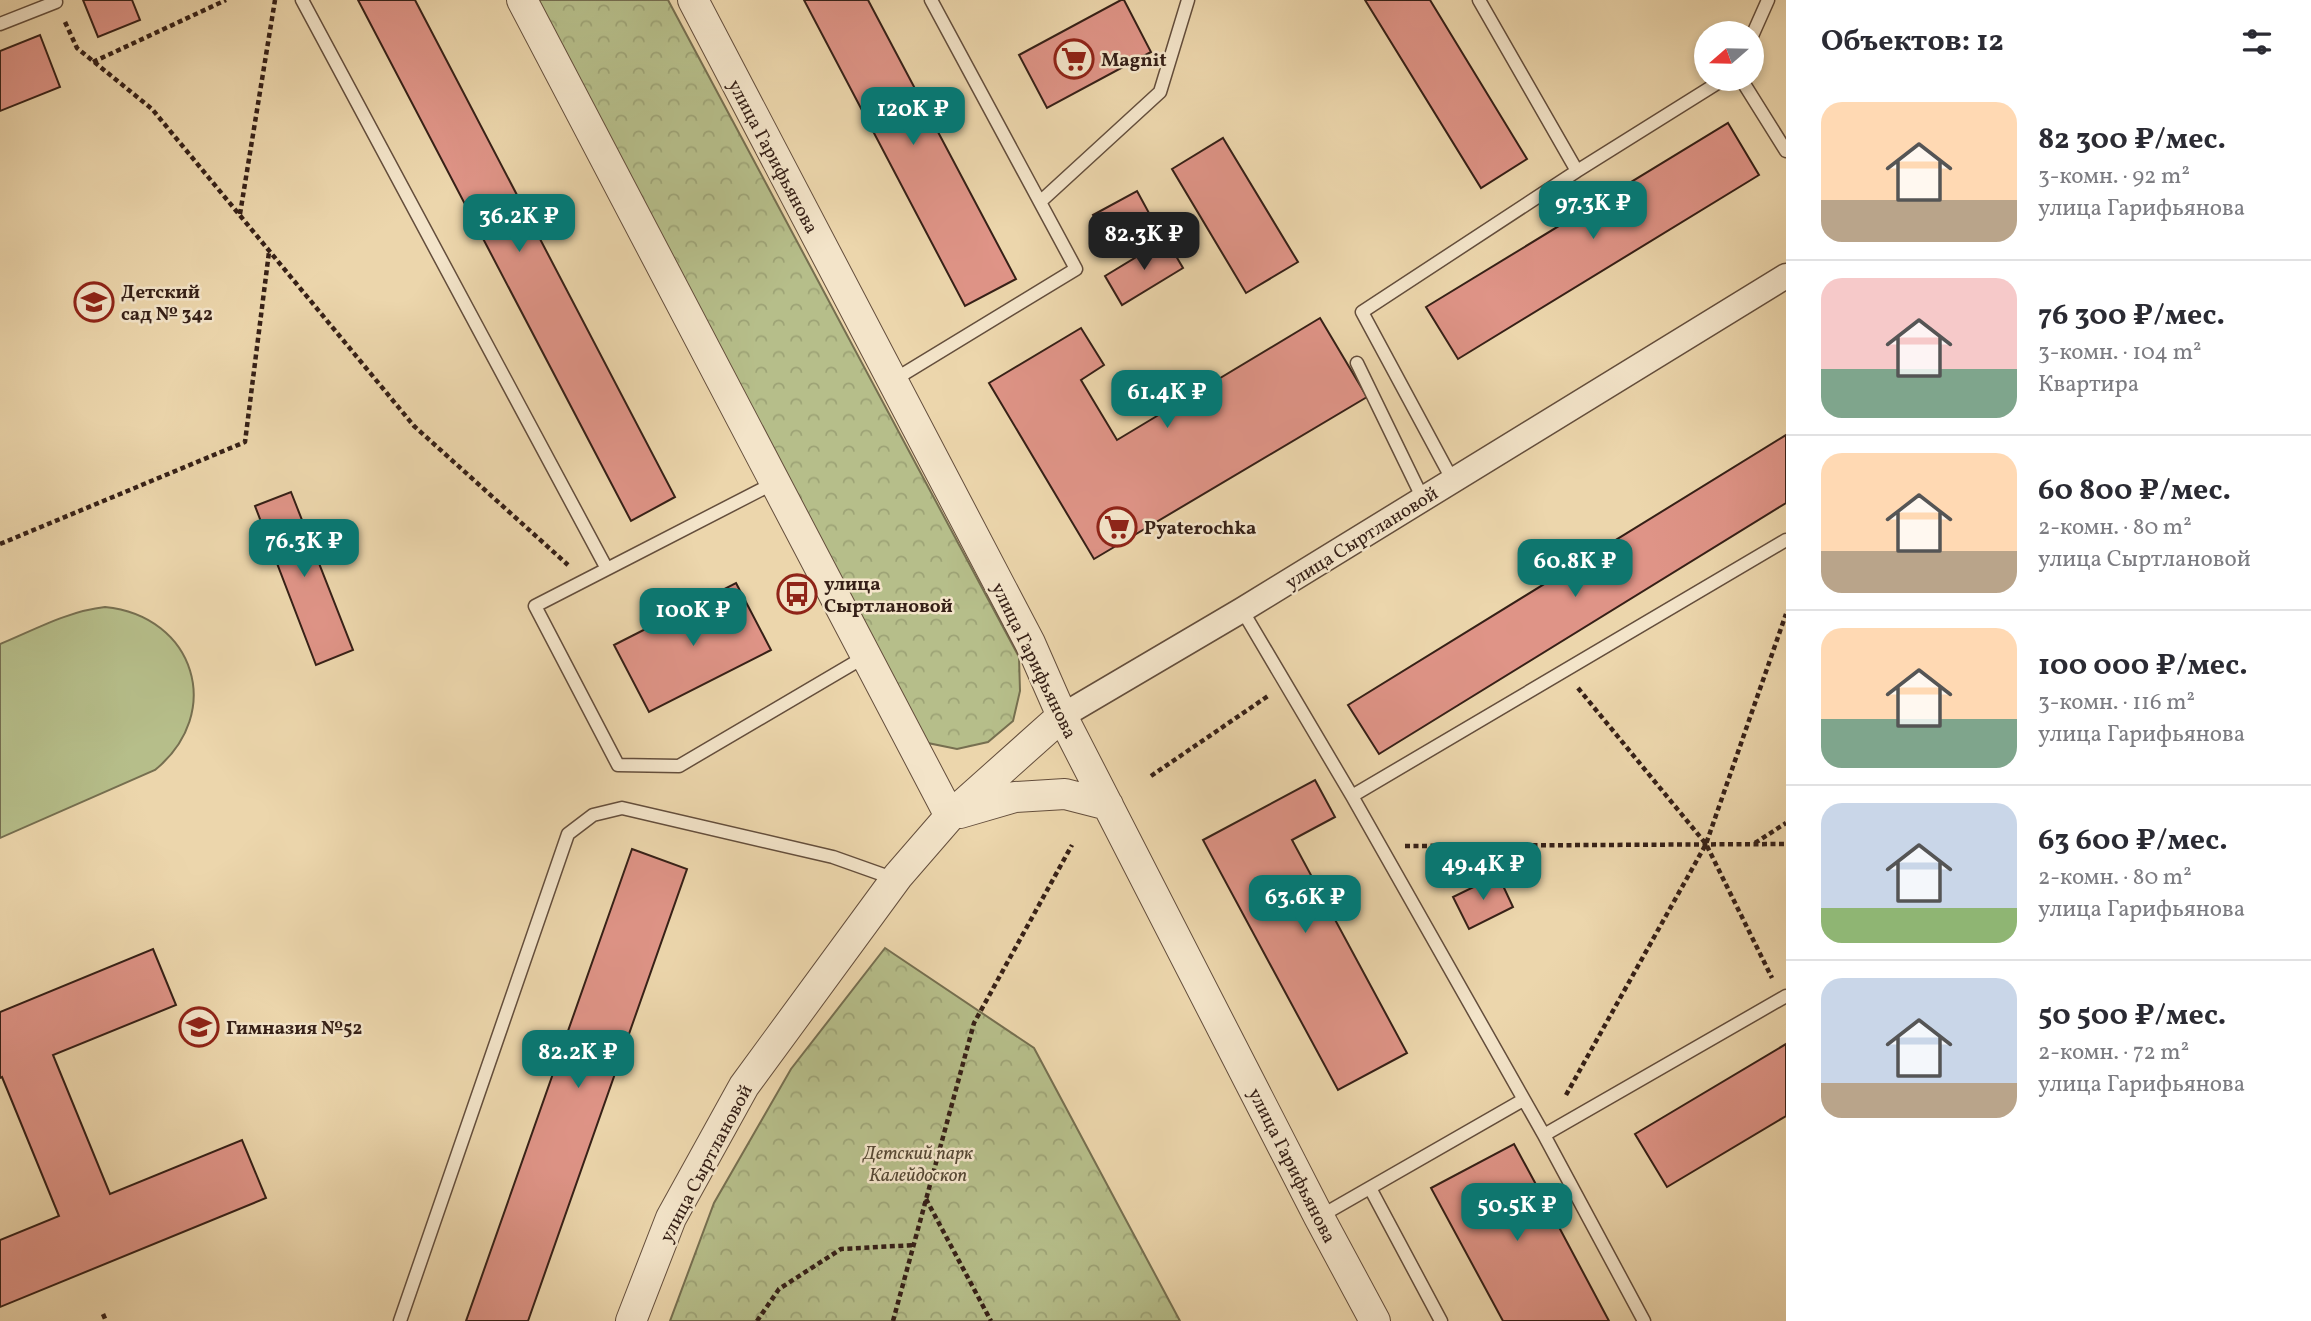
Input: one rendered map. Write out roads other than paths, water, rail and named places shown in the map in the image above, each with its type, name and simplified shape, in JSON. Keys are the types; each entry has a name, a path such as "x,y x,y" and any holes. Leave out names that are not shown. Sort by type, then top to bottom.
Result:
{"street":[{"path":"523,0 950,816 1015,797 1065,794 1108,805"},
{"name":"улица Гарифьянова","path":"693,0 1030,643 1062,716 1375,1321"},
{"name":"улица Сыртлановой","path":"631,1321 671,1218 744,1086 896,879 950,816 1062,716 1242,610 1786,276"}],"lane":[{"path":"302,0 607,569"},
{"path":"892,381 1076,269 931,0"},
{"path":"1040,202 1160,92 1188,0"},
{"path":"1479,0 1577,171"},
{"path":"1759,21 1768,0"},
{"path":"0,24 56,1"},
{"path":"1452,481 1362,312 1705,91"},
{"path":"1748,91 1786,151"},
{"path":"1356,363 1423,499"},
{"path":"776,482 535,606 618,765 679,766 866,656"},
{"path":"1352,796 1786,540"},
{"path":"1242,610 1352,796 1544,1135 1644,1321"},
{"path":"400,1321 568,834 593,816 622,808 833,857 896,879"},
{"path":"1544,1135 1784,997"},
{"path":"1319,1217 1523,1100"},
{"path":"1370,1188 1441,1321"}],"place":[{"name":"Magnit","path":"1074,59"},
{"name":"Детский сад № 342","path":"94,302"},
{"name":"Pyaterochka","path":"1117,527"},
{"name":"улица Сыртлановой","path":"797,594"},
{"name":"Гимназия №52","path":"199,1027"}],"park label":[{"name":"Детский парк Калейдоскоп","path":"918,1163"}]}
